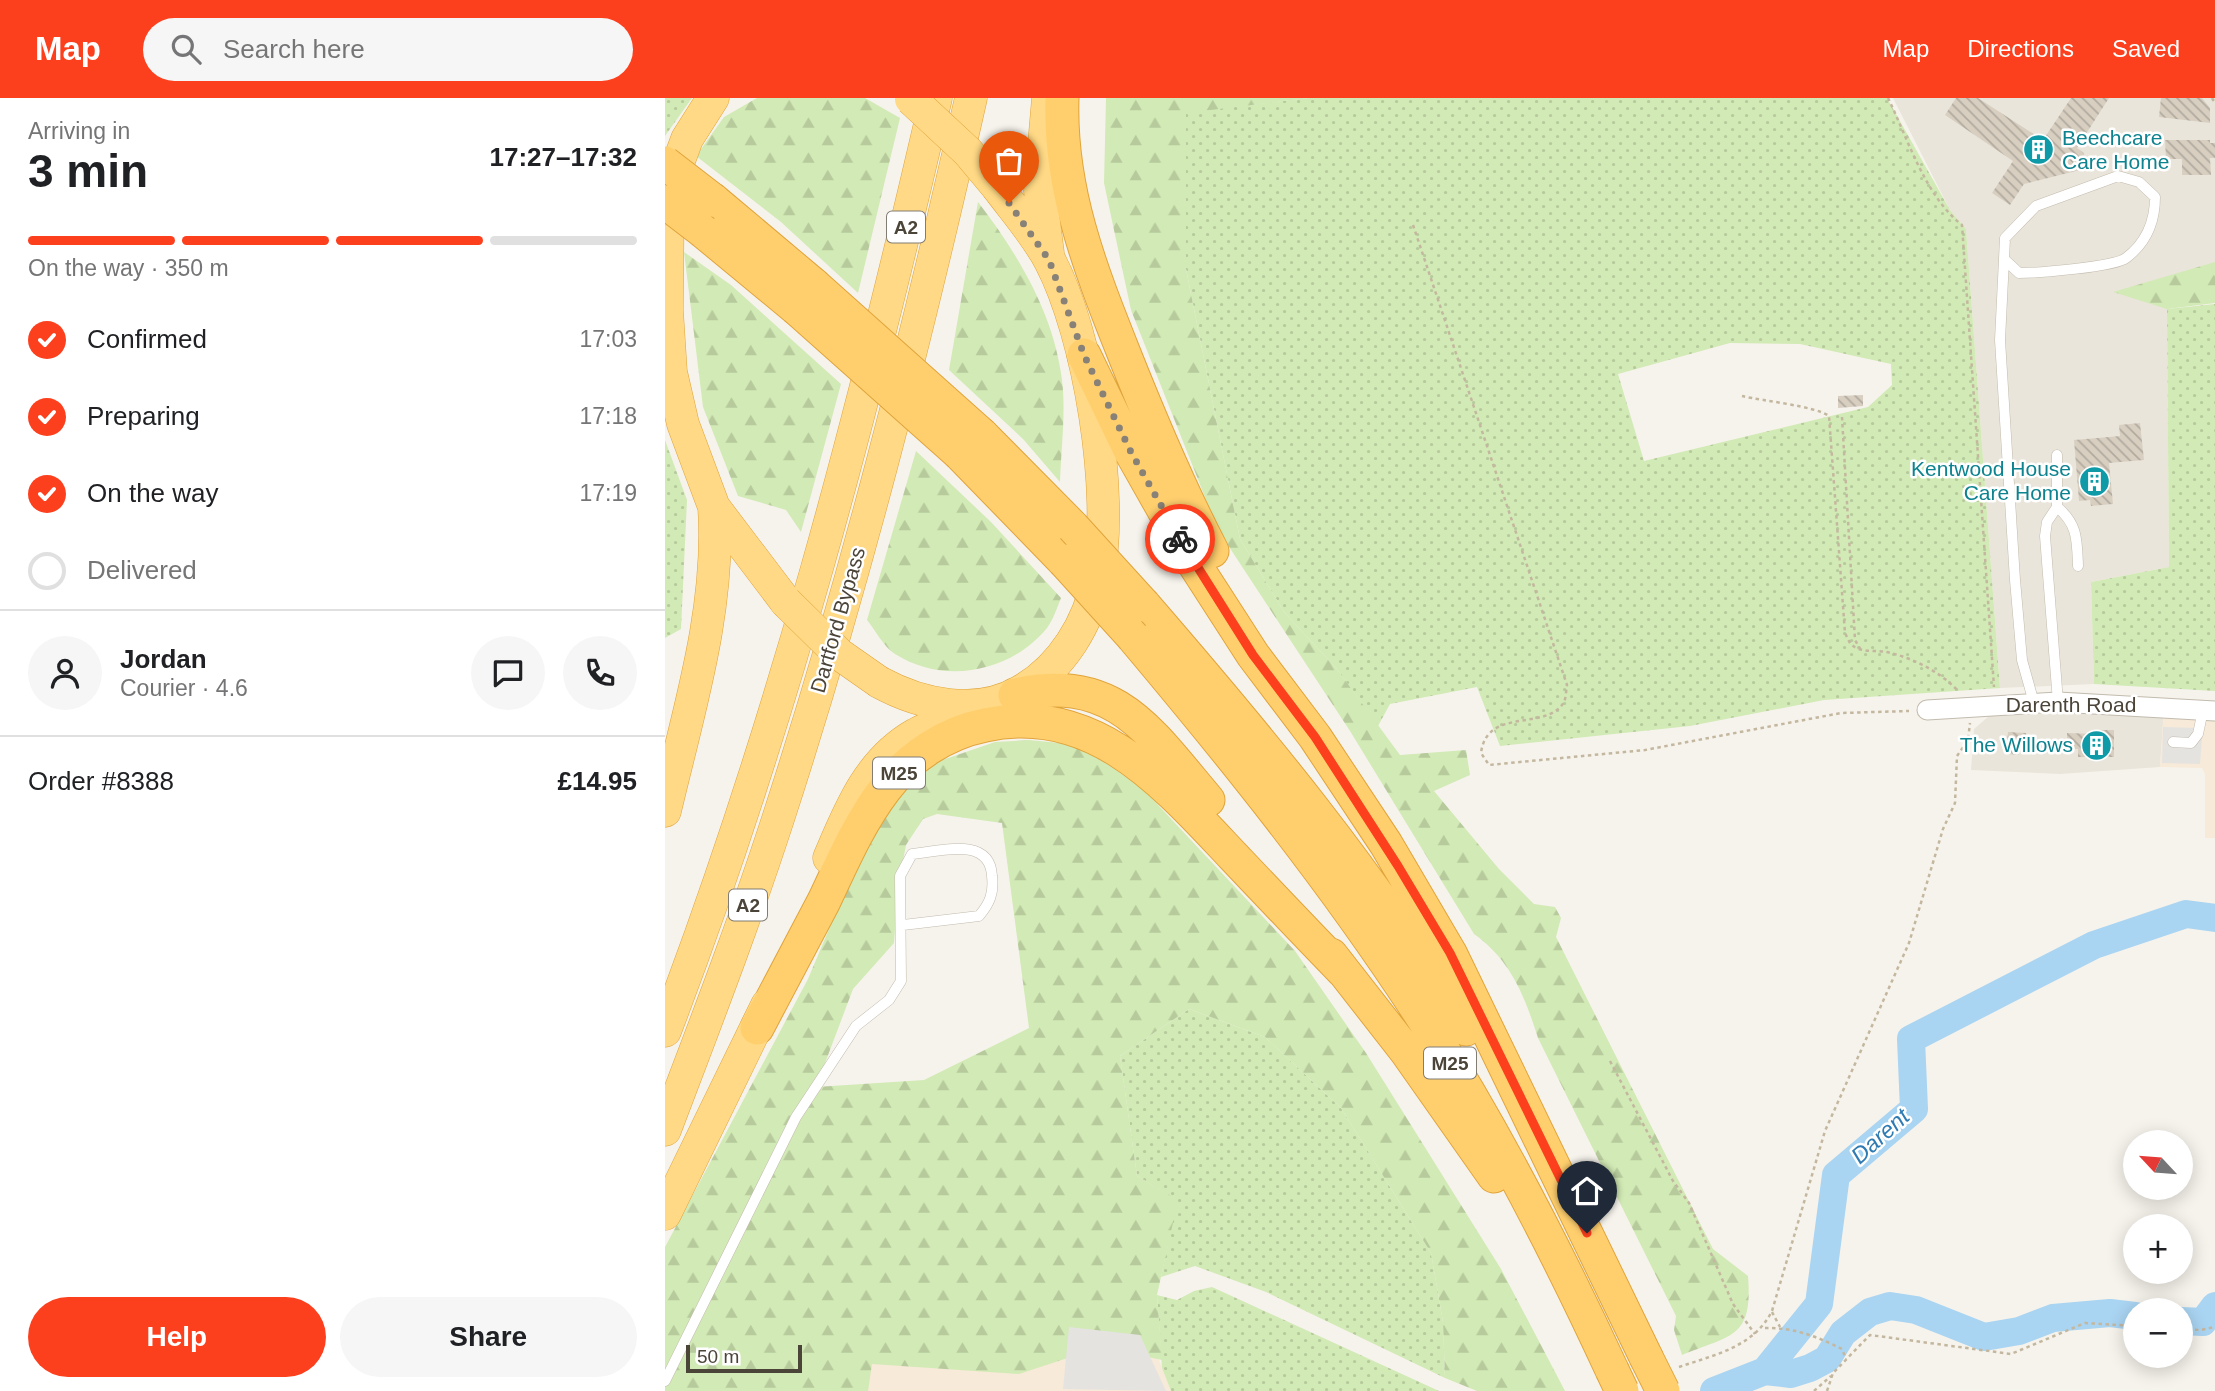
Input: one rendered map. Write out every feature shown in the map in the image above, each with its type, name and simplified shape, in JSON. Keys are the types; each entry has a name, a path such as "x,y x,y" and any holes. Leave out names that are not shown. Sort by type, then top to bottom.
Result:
{"highway":[{"path":"713,98 687,139 673,177 669,200 666,308 668,370 683,424 713,507 786,601 839,654 879,682 928,702 1000,699"},
{"path":"919,98 998,188 1049,260"},
{"name":"Dartford Bypass","path":"665,1031 742,816 837,501 919,98"},
{"name":"Dartford Bypass","path":"665,1130 760,872 817,695 892,432 971,98"},
{"path":"665,1214 757,1028 860,789 892,751 915,735 1034,684 1062,656 1088,613 1099,575 1102,496 1096,427 1084,355 1049,260 1040,191 1048,98"},
{"name":"M25","path":"1062,98 1066,169 1076,223 1143,404 1228,583 1315,737"},
{"name":"M25","path":"665,163 713,200 805,296 971,445 1073,527 1144,605 1283,769 1394,920 1448,1000 1587,1233"},
{"name":"M25","path":"665,202 704,232 805,296"},
{"name":"M25","path":"1084,355 1131,452 1195,565 1253,655 1315,737 1386,844 1450,953 1587,1233 1660,1373"},
{"name":"M25","path":"971,445 1063,561 1133,637 1256,786 1360,926 1457,1074 1558,1254 1617,1381"},
{"path":"665,811 689,709 715,569 713,507"},
{"name":"M25","path":"1000,699 1044,688 1073,689 1106,700 1130,715 1233,830 1406,1051 1487,1168 1558,1254"},
{"name":"M25","path":"757,1028 855,836 886,787 914,759 943,739 974,727 1010,721 1040,721 1080,729 1107,742 1149,771 1197,817 1343,971"}],"street":[{"name":"Darenth Road","path":"1927,710 2034,702 2209,710"}],"lane":[{"path":"2004,259 2019,273 2040,273 2124,260 2144,239 2155,217 2155,197 2139,182 2118,176 2036,206 2005,238 2000,340 2014,580 2022,660 2034,702"},
{"path":"2057,455 2057,508 2047,522 2045,536 2058,702"},
{"path":"2057,508 2069,517 2077,531 2078,566"},
{"path":"2173,742 2191,743 2209,710"},
{"path":"665,1381 796,1117 856,1026 889,1000 901,981 903,925 900,876 905,862 912,854 967,850 986,854 992,864 993,891 989,905 979,916 903,925"}],"path":[{"path":"1888,98 1937,198 1948,214 1962,225 1994,687"},
{"path":"2213,98 2215,103"},
{"path":"1413,225 1567,685 1564,702 1554,711 1493,729 1483,739 1481,753 1489,765 1645,750 1841,713 1927,710"},
{"path":"1660,1373 1732,1349 1763,1328 1772,1311 1825,1131 1909,943 1943,828 1955,803 1957,756 1968,740 1966,708 1950,683 1907,657 1884,651 1861,650 1850,645 1845,633 1829,416 1818,408 1800,409 1742,397"},
{"path":"1842,417 1855,640 1861,650"},
{"path":"1610,1061 1673,1181 1689,1203 1733,1304 1755,1335"},
{"path":"1772,1311 1783,1328"},
{"path":"1814,1391 1870,1335 2011,1354 2085,1322 2123,1325"},
{"path":"2193,1330 2215,1327"},
{"path":"1763,1328 1783,1328 1806,1334 1842,1349 1846,1359"},
{"path":"1827,1391 1833,1373"}],"shaded area":[{"path":"1893,98 2215,98 2215,281 2167,310 2169,567 2091,582 2094,684 2000,688 1966,229 1950,210"},
{"path":"2164,709 2160,767 2060,774 1971,770 1974,729 1989,716"},
{"path":"2164,709 2215,720 2215,838 2205,838 2205,774 2202,768 2160,767"},
{"path":"2163,727 2196,728 2196,737 2202,738 2200,764 2162,763"},
{"path":"844,1303 1147,1329 1171,1391 822,1391"},
{"path":"1069,1327 1140,1335 1166,1391 1063,1389"}],"green space":[{"path":"665,98 692,98 665,136"},
{"path":"757,98 865,98 900,118 858,293 781,222 696,156 724,117"},
{"path":"1106,98 1309,98 1186,113 1186,269 1240,539 1284,612 1336,668 1400,755 1466,750 1470,775 1434,791 1499,869 1534,904 1555,907 1561,918 1556,937 1713,1249 1748,1276 1747,1312 1736,1331 1726,1338 1682,1355 1674,1330 1676,1316 1538,1038 1515,980 1498,955 1474,934 1350,731 1218,530 1131,310 1104,183"},
{"path":"1309,98 1887,98 1950,210 1966,229 2000,688 1824,700 1690,726 1500,746 1477,687 1390,704 1378,726 1336,668 1284,612 1240,539 1186,269 1186,112","holes":["1730,343 1800,344 1891,364 1892,385 1868,407 1644,461 1618,374"]},
{"path":"978,202 1020,264 1051,332 1058,356 1063,392 1060,482 1023,439 949,370"},
{"path":"684,252 731,285 841,384 801,532 786,510 738,496 703,407"},
{"path":"2215,262 2215,303 2167,309 2113,292"},
{"path":"2215,304 2215,691 2094,684 2091,582 2169,567 2167,309"},
{"path":"665,440 687,500 681,629 665,638"},
{"path":"916,451 991,522 1061,598 1047,628 1015,655 996,664 975,670 955,671 914,664 891,651 867,620"},
{"path":"1029,740 1070,744 1106,763 1144,790 1295,951 1366,1053 1501,1269 1565,1391 1477,1391 1445,1378 1443,1322 1431,1253 1341,1108 1265,1037 1189,1009 1120,1056 1137,1176 1178,1200 1157,1295 1162,1360 1101,1347 1019,1374 872,1364 868,1391 665,1391 665,1247 808,979 850,879 878,823 922,767 995,742","holes":["937,814 1002,823 1029,1028 924,1080 816,1087 853,989 894,943 898,887 906,845 923,819"]},
{"path":"1189,1009 1265,1037 1341,1108 1431,1253 1443,1322 1445,1378 1266,1292 1195,1266 1161,1277 1177,1200 1137,1176 1120,1056"},
{"path":"1212,1287 1439,1391 1171,1391 1162,1368 1157,1295 1177,1300 1194,1291"}],"building":[{"name":"Beechcare Care Home","path":"1956,98 1978,98 2043,140 2071,98 2109,98 2077,148 2084,153 2085,162 2080,170 2024,184 2010,205 1992,193 2013,161 1945,115"},
{"path":"2161,98 2202,98 2210,108 2210,123 2159,117"},
{"path":"2165,140 2210,140 2210,143 2215,143 2215,158 2210,158 2211,175 2182,175 2182,159 2166,159"},
{"path":"1863,395 1863,406 1838,408 1838,396"},
{"name":"Kentwood House Care Home","path":"2140,423 2144,460 2109,463 2113,504 2091,506 2090,500 2079,501 2074,440 2120,436 2119,425"},
{"name":"The Willows","path":"2099,730 2114,730 2114,757 2078,757 2078,749 2067,749 2067,733 2099,734"},
{"path":"2008,732 2026,733 2025,745 2020,745 2019,755 2006,754"}],"waterway":[{"name":"Darent","path":"1765,1371 1819,1304 1836,1175 1914,1109 1911,1039 2094,945 2186,914 2215,918"},
{"name":"Darent","path":"1714,1391 1765,1371 1791,1374 1810,1368 1827,1359 1843,1333 1870,1312 1890,1306 1916,1310 1984,1337 2019,1331 2053,1318 2110,1313 2123,1315"},
{"name":"Darent","path":"2193,1322 2203,1322 2215,1306"}],"way so far":[{"path":"1009,203 1049,260 1061,284 1084,355 1131,452 1180,539"}],"place":[{"name":"Beechcare Care Home","path":"2039,150"},
{"name":"Kentwood House Care Home","path":"2094,481"},
{"name":"The Willows","path":"2096,745"}],"route":[{"path":"1180,539 1253,655 1315,737 1386,844 1450,953 1587,1233"}]}
